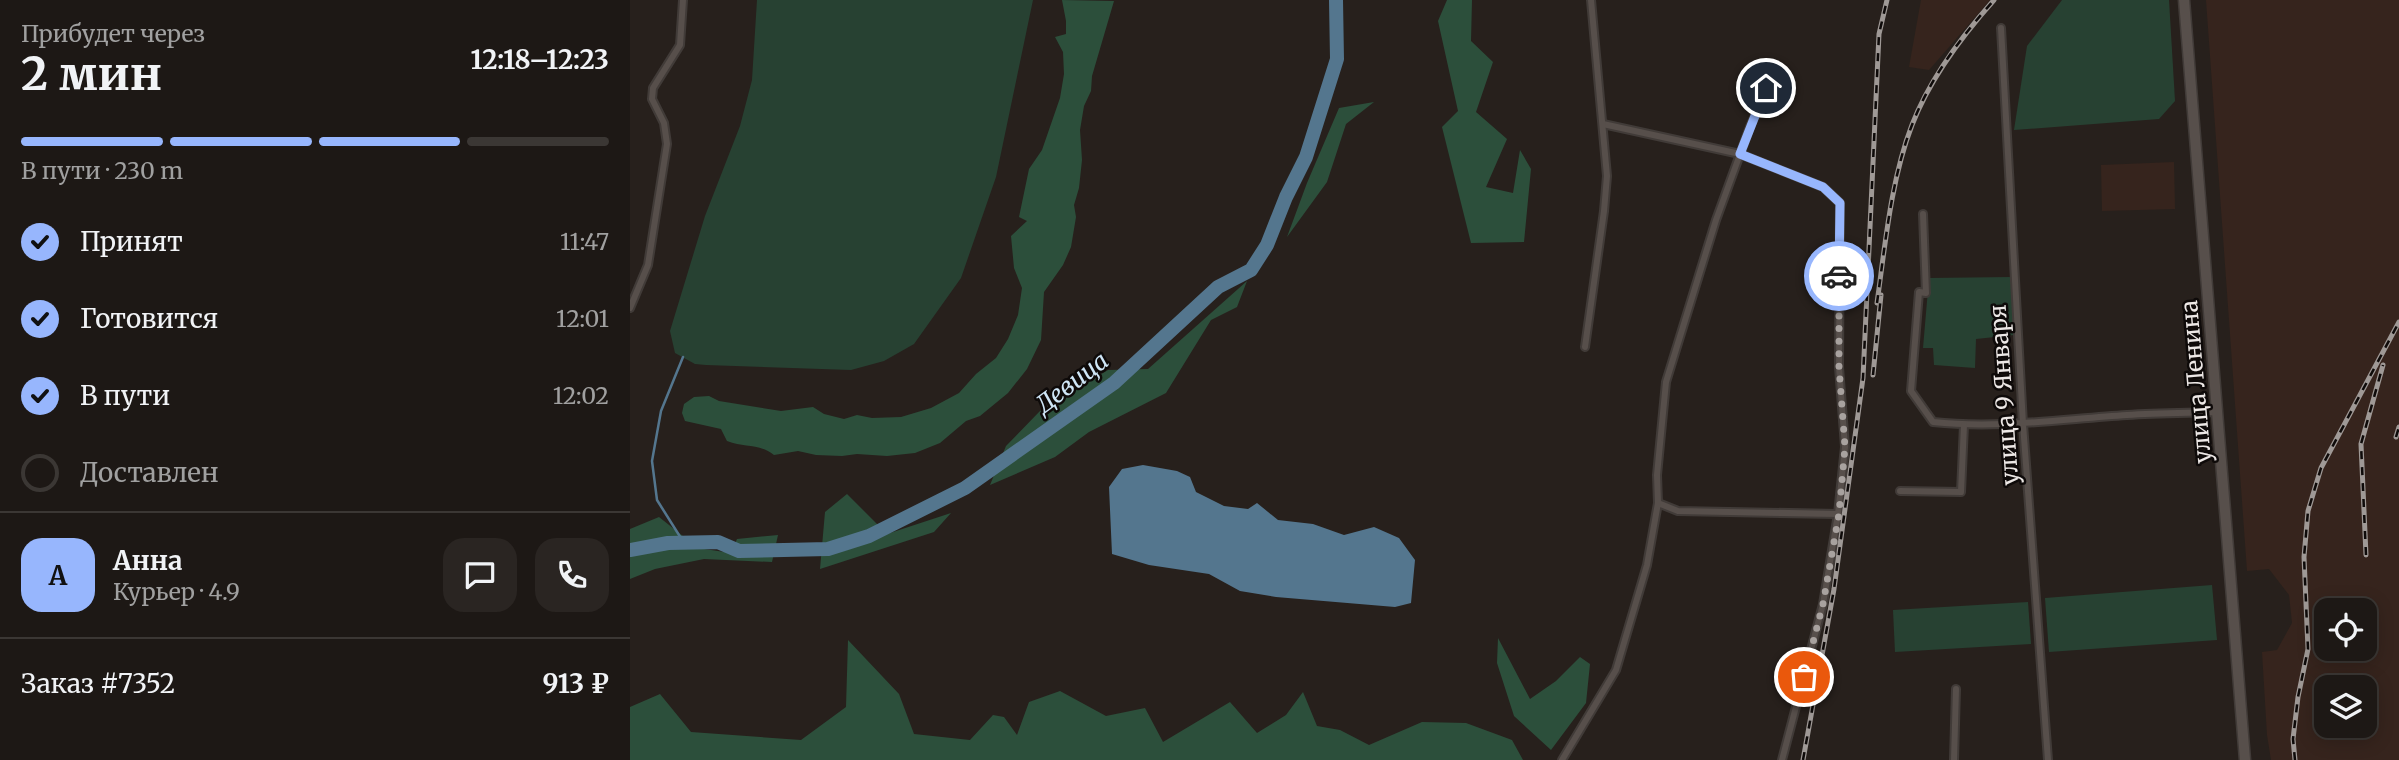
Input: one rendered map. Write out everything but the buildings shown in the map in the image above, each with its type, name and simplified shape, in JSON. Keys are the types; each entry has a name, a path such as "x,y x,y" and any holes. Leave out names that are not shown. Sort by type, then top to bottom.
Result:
{"street":[{"path":"630,308 648,265 667,144 664,124 652,99 653,88 680,45 683,0"},
{"path":"1585,347 1607,176 1591,0"},
{"name":"улица Ленина","path":"2185,0 2245,760"},
{"name":"улица 9 Января","path":"2001,28 2023,424 2048,760"},
{"path":"1562,760 1616,670 1647,565 1658,503 1657,475 1666,382 1716,220 1775,69"},
{"path":"1604,124 1740,154 1823,187 1840,203 1839,367 1845,447 1839,514 1823,604 1782,760"},
{"path":"1923,214 1926,293 1919,292 1911,391 1934,422 1964,425 2023,424 2127,415 2218,412"},
{"path":"1900,491 1961,492 1964,425"},
{"path":"1658,503 1678,511 1839,514"},
{"path":"1954,760 1956,688"}],"shaded area":[{"path":"1921,0 1990,0 1929,70 1909,67"},
{"path":"2206,0 2399,0 2399,760 2271,760 2262,652 2277,650 2292,623 2289,595 2269,569 2247,571"},
{"path":"2174,162 2175,209 2102,211 2101,165"}],"green space":[{"path":"757,0 1033,0 996,177 961,278 914,344 884,361 851,370 706,365 695,364 675,353 670,331 705,216 740,126 752,80"},
{"path":"1062,0 1114,1 1092,76 1091,91 1084,106 1080,130 1082,160 1074,205 1076,217 1071,247 1063,265 1044,292 1041,340 1027,369 1008,393 980,416 966,421 940,443 915,453 887,456 816,455 798,451 774,455 762,449 727,441 721,429 685,421 682,413 684,404 694,397 709,396 719,401 781,411 813,407 824,414 844,419 857,415 872,418 901,417 931,408 959,393 976,374 996,358 1018,315 1022,288 1014,268 1011,236 1027,221 1019,217 1029,169 1042,150 1060,98 1064,74 1063,52 1055,37 1066,34"},
{"path":"1447,0 1472,0 1471,41 1493,62 1476,112 1507,139 1486,187 1513,193 1520,150 1531,169 1524,242 1471,243 1442,127 1458,111 1438,21"},
{"path":"2062,0 2169,0 2175,101 2159,119 2014,130 2027,46"},
{"path":"1374,102 1346,124 1327,182 1287,237 1339,108"},
{"path":"2011,277 2014,335 1976,339 1975,368 1934,365 1933,348 1923,348 1929,278"},
{"path":"1247,281 1237,307 1211,320 1166,393 1089,432 1055,457 990,485 1006,446 1040,411 1108,370 1148,369"},
{"path":"847,494 887,534 951,513 934,532 820,569 825,512"},
{"path":"659,517 698,548 731,553 737,539 778,535 772,562 704,559 655,569 630,579 630,529"},
{"path":"2212,585 2217,640 2049,652 2045,598"},
{"path":"2028,602 2031,644 1895,652 1893,610"},
{"path":"1498,638 1530,699 1556,681 1580,657 1590,664 1586,703 1551,750 1514,716 1497,663"},
{"path":"848,640 899,694 914,734 970,740 993,715 1004,717 1017,735 1029,702 1060,691 1106,716 1145,708 1163,742 1230,702 1257,733 1286,715 1303,692 1317,726 1340,730 1369,745 1422,722 1466,723 1512,740 1523,760 630,760 630,707 660,694 691,732 801,740 846,707"}],"water":[{"path":"1143,465 1177,471 1190,477 1196,492 1224,506 1248,509 1257,503 1278,520 1313,524 1344,535 1374,527 1399,538 1415,560 1411,603 1395,607 1276,597 1240,591 1209,574 1149,565 1112,554 1109,487 1122,469"}],"waterway":[{"name":"Девица","path":"630,550 668,543 718,542 739,551 828,549 869,536 965,488 1114,383 1218,287 1251,270 1267,245 1306,157 1337,59 1336,0"},
{"path":"683,357 661,411 652,461 657,500 684,543"}],"railway":[{"path":"1803,760 1834,589 1863,378 1879,34 1887,0"},
{"path":"1877,303 1894,190 1912,125 1947,59 1994,0"},
{"path":"1873,375 1881,295"},
{"path":"2295,760 2293,739 2308,649 2304,557 2308,511 2321,468 2399,322"},
{"path":"2366,555 2361,444 2383,365"},
{"path":"2396,437 2399,427"}],"way so far":[{"path":"1804,677 1823,604 1839,514 1845,447 1839,367 1839,276"}],"route":[{"path":"1766,88 1740,154 1823,187 1840,203 1839,276"}]}
